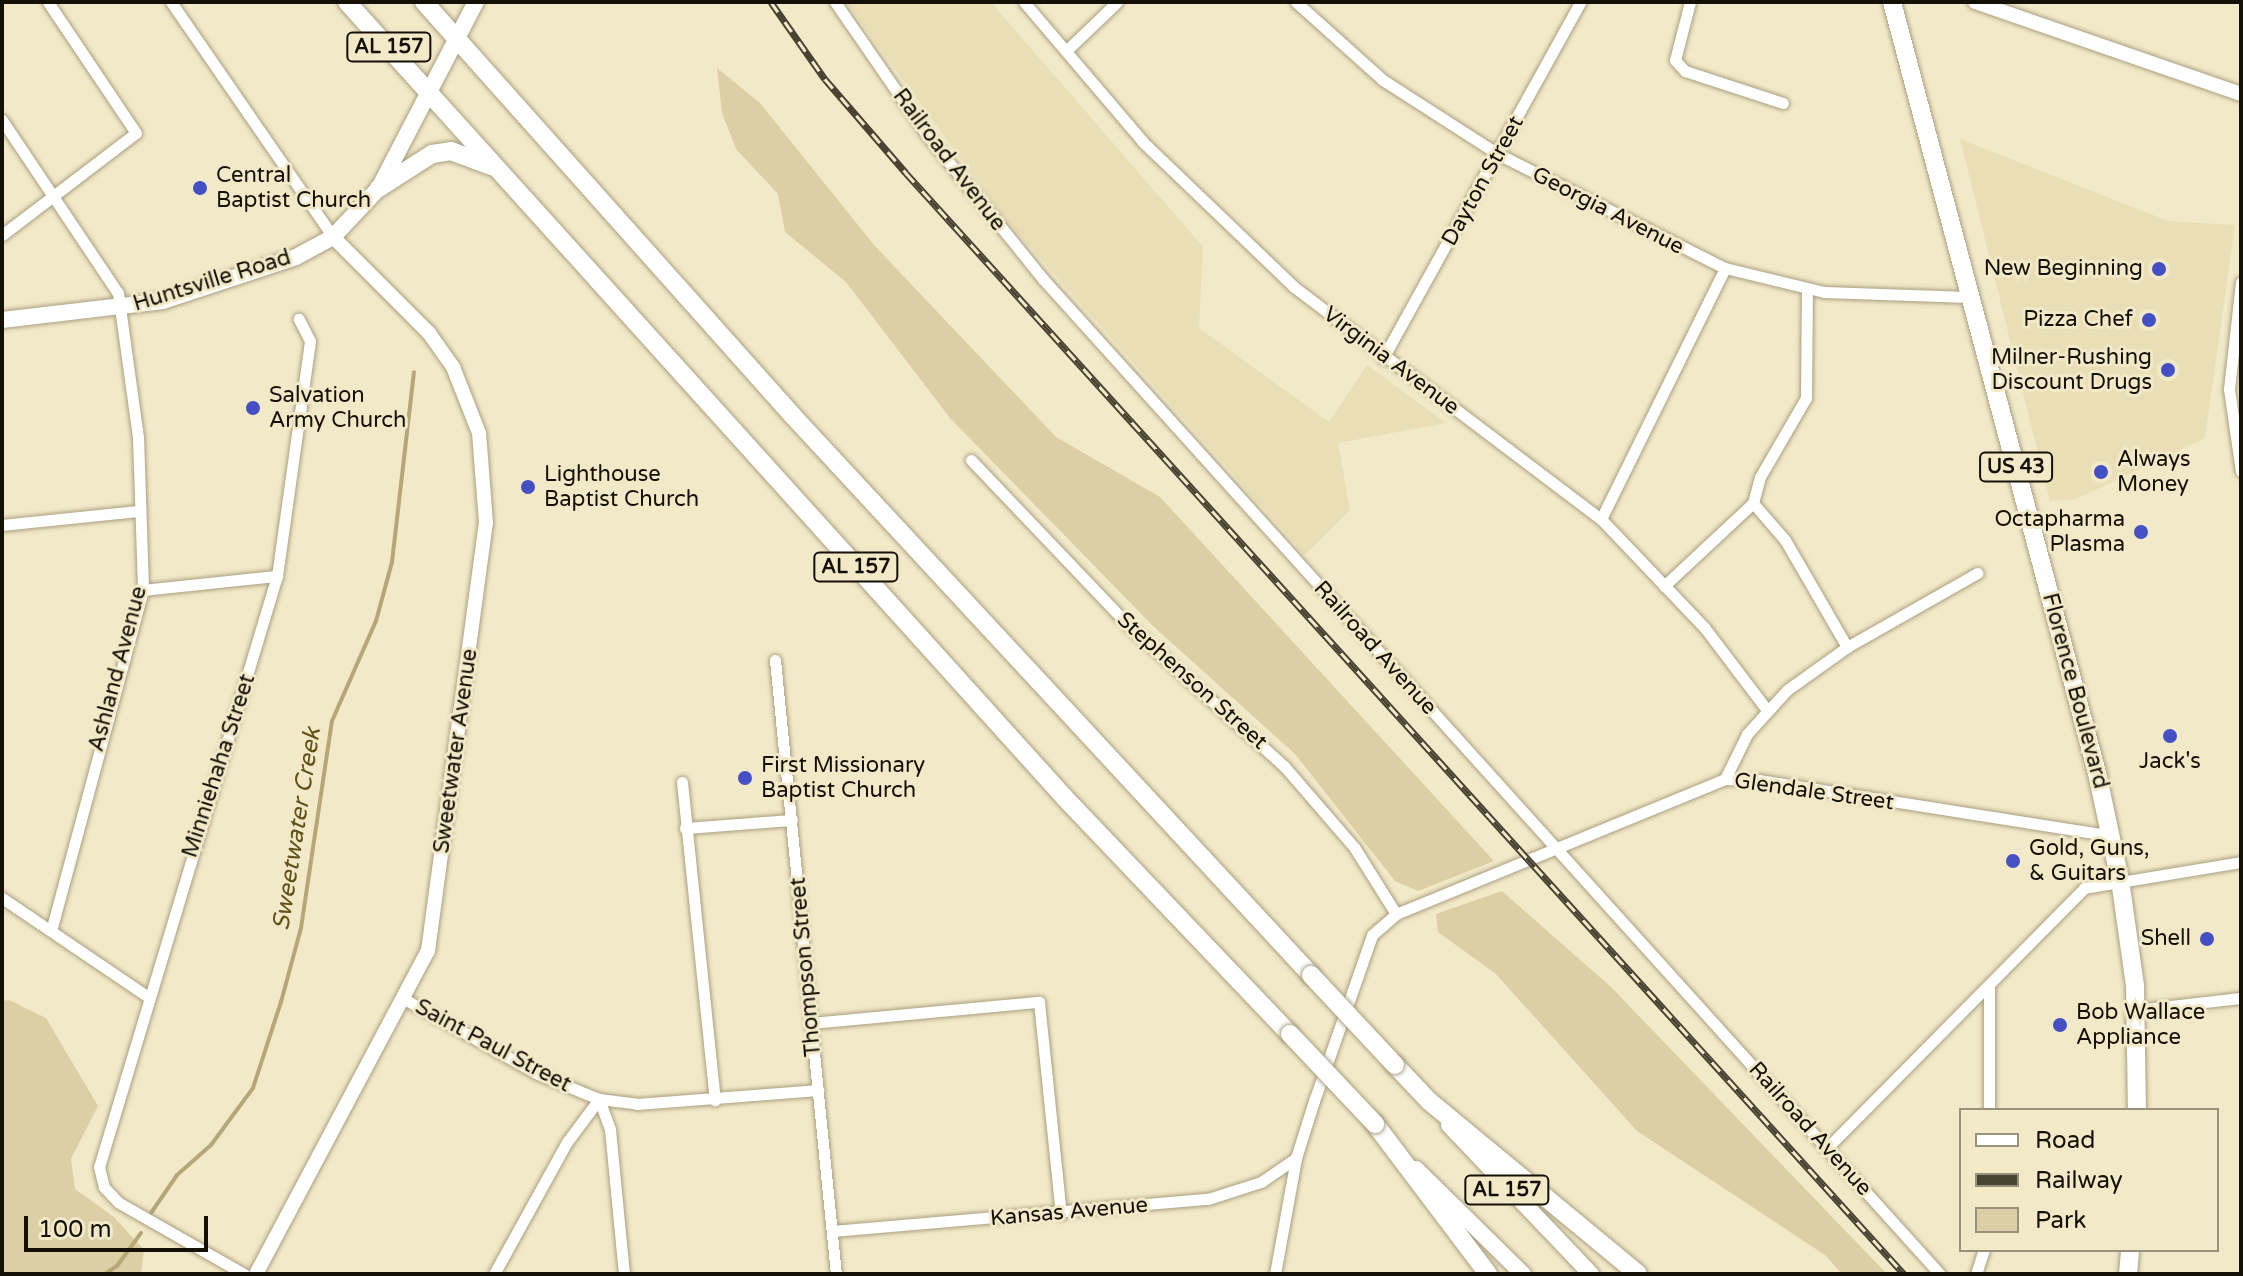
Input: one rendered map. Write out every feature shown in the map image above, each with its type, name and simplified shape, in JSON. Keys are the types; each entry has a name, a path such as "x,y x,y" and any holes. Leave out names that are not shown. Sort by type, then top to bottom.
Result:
{"highway":[{"name":"AL 157","path":"347,2 1064,797 1403,1156"},
{"name":"AL 157","path":"424,2 824,450 1429,1101"},
{"name":"Florence Boulevard","path":"1892,2 2111,836 2120,880 2135,1010 2137,1108"},
{"path":"379,188 432,154 451,151 502,172"},
{"path":"1429,1101 1638,1274"},
{"path":"1403,1156 1488,1274"},
{"path":"2128,1274 2130,1252"}],"main road":[{"name":"Huntsville Road","path":"2,320 122,309 238,278 333,237 379,188 476,2"},
{"name":"AL 157","path":"1429,1101 1541,1227 1591,1274"},
{"name":"AL 157","path":"1403,1156 1523,1274"}],"street":[{"path":"2,235 136,133 48,2"},
{"path":"171,2 333,237"},
{"name":"Railroad Avenue","path":"835,2 926,134 1043,279 1940,1274"},
{"name":"Virginia Avenue","path":"1024,2 1185,185 1294,287 1383,358 1601,519 1704,627 1767,710"},
{"path":"1068,49 1117,2"},
{"name":"Georgia Avenue","path":"1296,2 1383,80 1498,154 1725,268 1807,289 1856,296 1969,297"},
{"name":"Dayton Street","path":"1383,358 1580,2"},
{"path":"1690,2 1675,60 1685,71 1783,103"},
{"path":"1975,2 2241,94"},
{"name":"Ashland Avenue","path":"2,120 118,293 138,437 137,511 143,590 51,930"},
{"name":"Sweetwater Avenue","path":"256,1274 406,1000 428,951 486,523 485,464 472,410 453,367 429,333 333,237"},
{"path":"1601,519 1725,268"},
{"path":"2241,282 2229,389 2241,471"},
{"path":"1664,586 1753,503 1760,477 1806,398 1807,289"},
{"name":"Minniehaha Street","path":"244,1274 118,1202 104,1187 100,1152 277,576 310,341 299,319"},
{"name":"Stephenson Street","path":"971,460 1129,626 1284,766 1354,847 1396,914"},
{"path":"1753,503 1785,540 1847,647"},
{"path":"2,525 137,511"},
{"path":"1725,779 1739,747 1767,710 1847,647 1977,573"},
{"path":"143,590 277,576"},
{"name":"Thompson Street","path":"775,660 836,1274"},
{"name":"Glendale Street","path":"1396,914 1553,846 1725,779 1759,780 2111,836"},
{"path":"682,782 715,1100"},
{"path":"685,828 792,820"},
{"path":"1828,1147 1989,988 2084,888 2241,862"},
{"path":"2,898 148,997"},
{"path":"1275,1274 1296,1158 1372,935 1396,914"},
{"path":"1989,988 1989,1108"},
{"path":"2135,1010 2241,998"},
{"name":"Saint Paul Street","path":"406,1000 538,1074 599,1099 637,1104 818,1090"},
{"path":"811,1023 1039,1002 1061,1214"},
{"path":"494,1274 567,1142 599,1099"},
{"path":"599,1099 610,1129 624,1274"},
{"name":"Kansas Avenue","path":"832,1231 1061,1214 1232,1194 1296,1158"},
{"path":"1976,1274 1983,1252"}],"shaded area":[{"path":"846,2 991,2 1203,247 1199,328 1329,422 1367,365 1446,423 1338,443 1350,510 1305,555 1005,219"},
{"path":"1960,139 2168,221 2235,225 2205,438 2076,499 2050,501"}],"green space":[{"path":"717,68 760,103 874,245 1056,437 1160,497 1494,861 1418,891 1395,881 1295,754 1153,626 950,418 846,282 785,232 778,194 736,149 722,113"},
{"path":"1502,891 1611,987 1887,1274 1842,1274 1825,1255 1637,1131 1496,974 1438,932 1436,914"},
{"path":"9,1000 46,1018 98,1106 71,1159 75,1189 114,1217 144,1250 141,1274 2,1274 2,1001"}],"waterway":[{"name":"Sweetwater Creek","path":"151,1213 177,1175 211,1145 253,1088 281,1002 301,928 332,721 376,621 392,562 414,372"},
{"name":"Sweetwater Creek","path":"105,1274 117,1266 141,1233"}],"railway":[{"path":"771,2 825,79 906,173 1904,1274"}],"place":[{"name":"Central Baptist Church","path":"200,188"},
{"name":"New Beginning","path":"2159,269"},
{"name":"Pizza Chef","path":"2149,320"},
{"name":"Milner-Rushing Discount Drugs","path":"2168,370"},
{"name":"Salvation Army Church","path":"253,408"},
{"name":"Always Money","path":"2101,472"},
{"name":"Lighthouse Baptist Church","path":"528,487"},
{"name":"Octapharma Plasma","path":"2141,532"},
{"name":"Jack's","path":"2170,736"},
{"name":"First Missionary Baptist Church","path":"745,778"},
{"name":"Gold, Guns, & Guitars","path":"2013,861"},
{"name":"Shell","path":"2207,939"},
{"name":"Bob Wallace Appliance","path":"2060,1025"}]}
